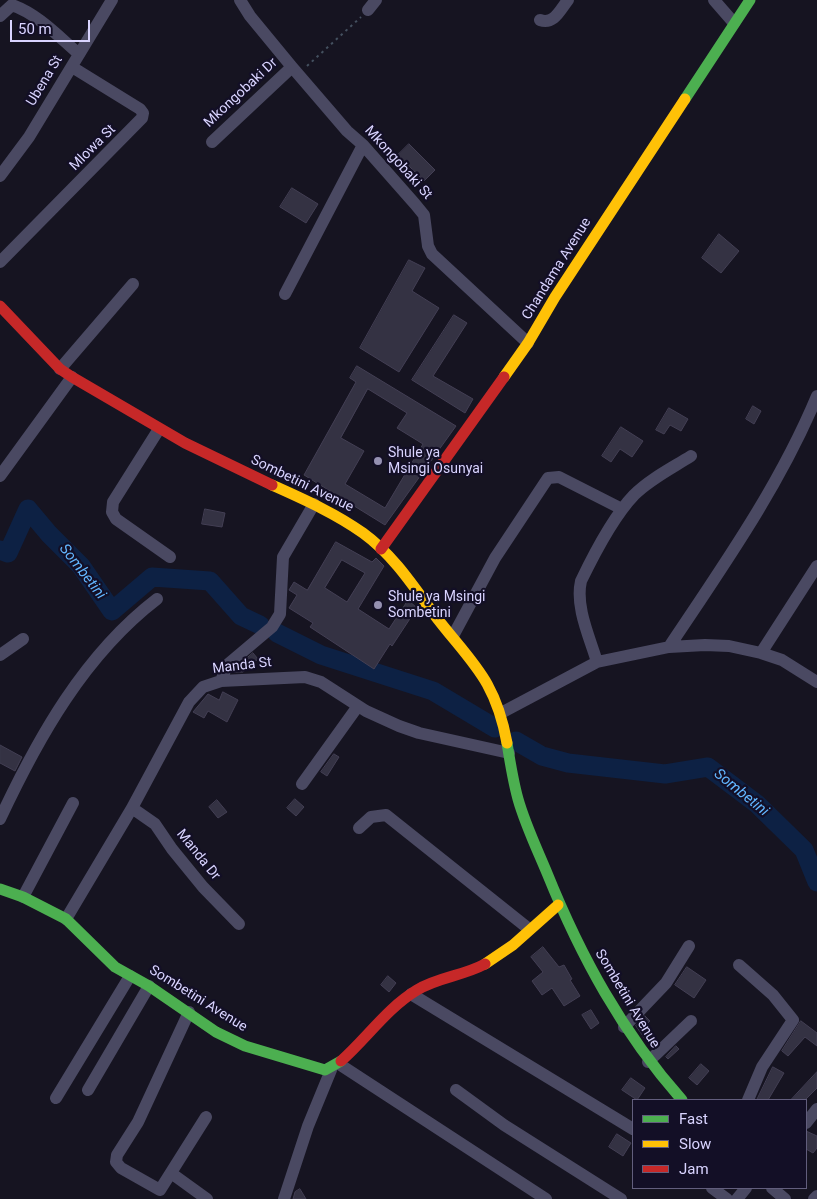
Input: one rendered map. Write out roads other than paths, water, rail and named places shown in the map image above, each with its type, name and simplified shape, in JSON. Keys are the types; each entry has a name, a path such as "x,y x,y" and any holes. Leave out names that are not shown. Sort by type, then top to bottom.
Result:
{"street":[{"name":"Ubena St","path":"0,176 29,136 112,0"},
{"name":"Mkongobaki St","path":"240,0 250,16 295,71 424,215 428,246 432,254 528,343"},
{"path":"368,10 376,0"},
{"path":"540,20 547,23 552,21 568,0"},
{"path":"714,0 734,23"},
{"name":"Chandama Avenue","path":"381,549 528,343 555,297 750,0"},
{"path":"0,16 14,2 37,18 79,54"},
{"name":"Mlowa St","path":"0,262 142,118 143,113 140,109 72,67"},
{"name":"Mkongobaki Dr","path":"212,142 295,71"},
{"path":"285,294 363,145"},
{"path":"60,369 133,284"},
{"name":"Sombetini Avenue","path":"0,307 60,369 160,429 226,464 314,504 364,533 401,567 481,670 491,687 501,713 516,793 524,819 558,905 578,947 624,1026 648,1062 681,1099"},
{"path":"0,476 72,376"},
{"path":"668,647 751,525 803,429 817,396"},
{"path":"160,429 114,502 112,512 116,519 170,557"},
{"path":"597,662 579,592 586,573 622,509 655,478 692,456"},
{"path":"453,636 495,558 548,478 559,477 622,509"},
{"path":"221,681 227,665 272,627 280,614 282,557 314,504"},
{"path":"761,653 817,566"},
{"path":"0,820 58,709 81,678 128,623 157,599"},
{"path":"0,655 23,639"},
{"path":"501,713 597,662 668,647 729,646 761,653 782,660 817,682"},
{"name":"Manda St","path":"66,919 132,808 189,702 203,687 221,681 305,677 332,687 358,706 399,726 419,733 509,753"},
{"path":"302,784 358,706"},
{"path":"23,897 73,803"},
{"name":"Manda Dr","path":"132,808 154,824 203,887 239,924"},
{"path":"359,828 371,817 386,815 529,929"},
{"name":"Sombetini Avenue","path":"0,889 23,897 66,919 106,960 189,1012 216,1032 238,1043 319,1069 335,1067"},
{"path":"284,1199 311,1119 335,1067 376,1024 411,994 426,985 453,978 485,964 558,905"},
{"path":"624,1026 666,983 689,946"},
{"path":"739,965 773,995 793,1020 762,1067 748,1099"},
{"path":"56,1098 130,976"},
{"path":"88,1090 148,986"},
{"path":"411,994 632,1129"},
{"path":"189,1012 138,1122 116,1159 121,1168 156,1190 161,1188 206,1117"},
{"path":"648,1062 691,1021"},
{"path":"335,1067 546,1199"},
{"path":"456,1090 504,1125 621,1199"},
{"path":"807,1122 817,1109"},
{"path":"171,1173 206,1199"},
{"path":"713,1189 727,1199"},
{"path":"736,1199 745,1189"},
{"path":"773,1189 785,1199"},
{"path":"814,1199 817,1196"}],"waterway":[{"name":"Sombetini","path":"0,550 8,553 28,509 49,534 81,566 112,611 152,577 210,581 241,616 260,625"},
{"name":"Sombetini","path":"277,633 321,655 433,691 495,728"},
{"name":"Sombetini","path":"516,741 542,756 568,763 665,774 708,767 757,804 804,850 817,882"}],"place":[{"name":"Shule ya Msingi Osunyai","path":"378,461"},
{"name":"Shule ya Msingi Sombetini","path":"378,605"}]}
